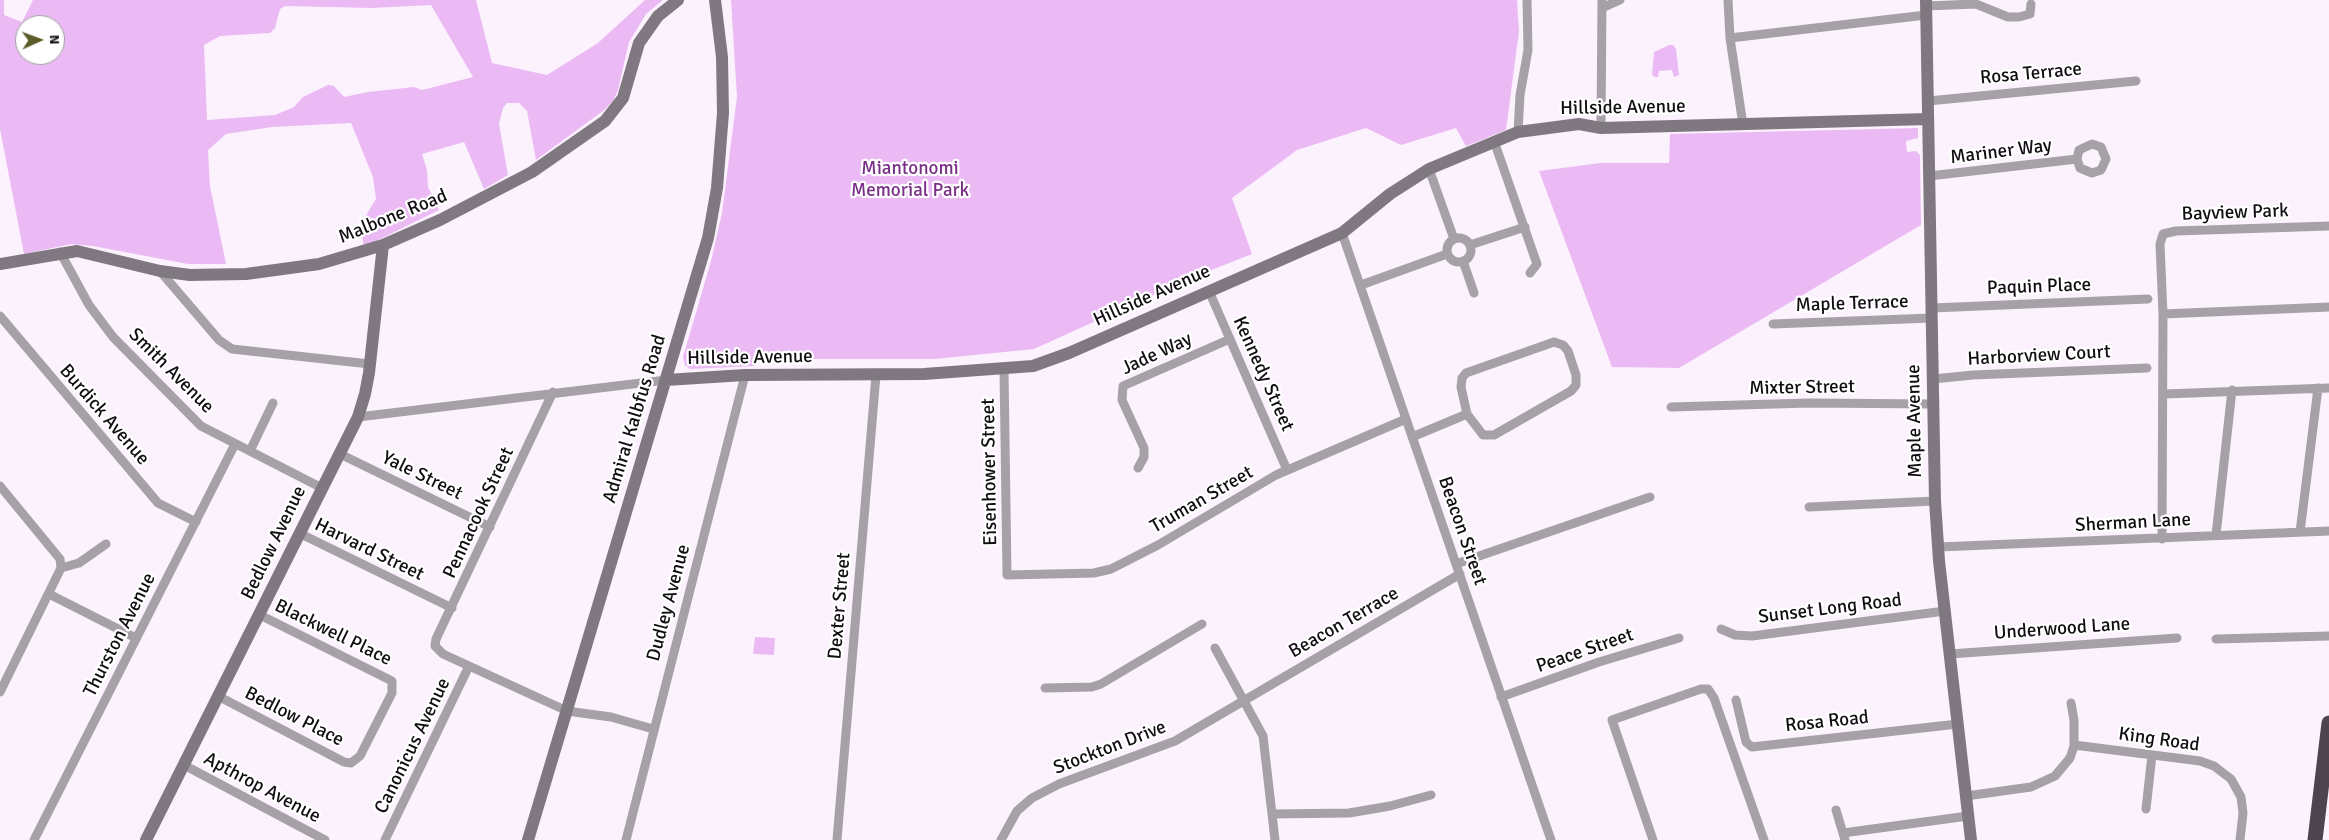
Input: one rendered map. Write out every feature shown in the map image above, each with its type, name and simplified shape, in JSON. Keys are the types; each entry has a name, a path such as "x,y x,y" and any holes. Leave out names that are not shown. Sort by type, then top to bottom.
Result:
{"highway":[{"path":"2318,839 2329,724"}],"street":[{"name":"Malbone Road","path":"0,264 77,250 160,271 190,275 271,272 333,261 383,245 440,220 532,172 605,121 623,98 639,43 658,16 678,0"},
{"name":"Admiral Kalbfus Road","path":"528,840 704,254 718,180 722,137 723,84 715,0"},
{"path":"1518,132 1520,95 1528,50 1527,0"},
{"path":"1601,128 1602,4 1620,0"},
{"path":"1728,0 1730,38 1743,125"},
{"path":"1730,38 1926,7 1976,4 2008,17 2019,17 2030,14 2031,4"},
{"name":"Maple Avenue","path":"1926,7 1933,404 1938,547 1971,840"},
{"name":"Rosa Terrace","path":"1928,101 2136,81"},
{"name":"Hillside Avenue","path":"358,417 553,392 666,380 746,375 876,375 1004,370 1033,366 1069,353 1342,232 1390,194 1430,169 1518,132 1579,124 1601,128 1928,119"},
{"path":"1494,142 1537,264 1530,273"},
{"name":"Mariner Way","path":"1929,176 2077,159"},
{"path":"1430,169 1454,239"},
{"name":"Bayview Park","path":"2162,539 2161,484 2164,394 2160,244 2163,234 2176,231 2329,226"},
{"path":"1470,246 1524,227"},
{"name":"Beacon Street","path":"1342,232 1551,840"},
{"path":"1454,239 1464,239 1470,246 1470,255 1463,261 1454,261 1447,254 1448,245 1454,239"},
{"name":"Bedlow Avenue","path":"150,839 218,696 358,417 365,394 370,364 383,245"},
{"name":"Smith Avenue","path":"60,252 89,305 113,337 201,426 322,488"},
{"path":"1361,285 1447,254"},
{"path":"1463,261 1474,293"},
{"path":"160,271 219,340 232,349 370,364"},
{"name":"Kennedy Street","path":"1210,291 1287,470"},
{"name":"Paquin Place","path":"1932,313 2148,299"},
{"path":"2163,314 2329,307"},
{"name":"Maple Terrace","path":"1773,324 1932,313"},
{"name":"Burdick Avenue","path":"0,316 158,503 196,522"},
{"name":"Jade Way","path":"1138,468 1144,457 1144,448 1122,400 1123,386 1230,339"},
{"path":"1554,342 1563,346 1568,351 1576,375 1576,385 1571,391 1490,436 1478,431 1467,414 1461,387 1462,378 1466,373 1554,342"},
{"name":"Harborview Court","path":"1933,380 1973,374 2147,368"},
{"name":"Eisenhower Street","path":"1004,370 1007,575"},
{"name":"Dudley Avenue","path":"626,840 746,375"},
{"name":"Dexter Street","path":"837,840 876,375"},
{"path":"2300,532 2318,388"},
{"path":"2164,394 2232,390 2329,388"},
{"path":"2216,535 2232,390"},
{"name":"Pennacook Street","path":"470,666 443,654 435,646 436,639 553,392"},
{"path":"250,451 273,403"},
{"name":"Mixter Street","path":"1671,407 1809,403 1933,404"},
{"path":"1412,437 1467,414"},
{"name":"Truman Street","path":"1007,575 1088,573 1111,569 1287,470 1406,419"},
{"name":"Thurston Avenue","path":"34,840 235,444"},
{"name":"Yale Street","path":"340,454 490,527"},
{"path":"0,486 58,557 61,568 0,692"},
{"path":"1456,564 1650,498"},
{"path":"1809,507 1936,501"},
{"name":"Sherman Lane","path":"1938,547 2329,531"},
{"name":"Harvard Street","path":"299,533 452,608"},
{"path":"61,568 79,563 106,544"},
{"name":"Beacon Terrace","path":"1245,701 1349,637 1460,574"},
{"path":"49,594 136,638"},
{"name":"Sunset Long Road","path":"1721,629 1735,635 1752,636 1945,611"},
{"name":"Blackwell Place","path":"260,615 392,681 392,693 356,760"},
{"path":"1045,688 1092,687 1102,684 1198,626"},
{"path":"2216,639 2329,636"},
{"name":"Peace Street","path":"1501,697 1599,662 1679,638"},
{"name":"Underwood Lane","path":"1950,654 2177,638"},
{"path":"1215,648 1259,726 1266,748 1275,840"},
{"path":"470,666 567,711 611,717 654,729"},
{"name":"Canonicus Avenue","path":"388,839 470,666"},
{"path":"1653,840 1612,720 1701,689 1712,693 1764,840"},
{"name":"Bedlow Place","path":"218,696 344,762 356,760"},
{"name":"Rosa Road","path":"1736,700 1746,742 1752,747 1958,724"},
{"name":"Stockton Drive","path":"1001,840 1017,811 1032,798 1059,784 1163,747 1245,701"},
{"path":"1966,796 2021,789 2050,780 2066,762 2074,745 2071,703"},
{"name":"King Road","path":"2074,745 2209,764 2231,779 2237,788 2242,804 2240,840"},
{"path":"2146,809 2152,755"},
{"name":"Apthrop Avenue","path":"184,765 325,840"},
{"path":"1272,814 1368,810 1431,795"},
{"path":"1836,810 1844,836 1968,816"}],"green space":[{"path":"0,0 4,0 4,15 15,19 15,65 65,65 65,15 26,15 33,0 476,0 492,63 547,75 598,43 645,0 663,0 646,14 629,42 618,90 613,101 603,111 536,160 527,111 519,103 507,103 503,108 499,124 508,175 484,189 464,142 422,154 427,170 428,187 439,210 364,247 360,225 376,199 373,177 351,123 272,127 226,134 208,150 210,186 226,264 188,264 93,246 71,244 24,254 0,129","holes":["431,5 473,77 422,90 414,87 368,92 344,97 334,86 328,85 303,97 294,107 275,115 207,120 204,45 220,36 270,33 275,28 280,9 285,6 371,8"]},
{"name":"Miantonomi Memorial Park","path":"731,0 1517,0 1519,31 1506,130 1466,146 1456,128 1401,145 1366,128 1297,150 1232,198 1252,254 1186,280 1034,349 935,359 791,359 757,361 754,366 690,369 685,365 683,357 711,261 722,213 737,97"},
{"path":"1673,45 1676,49 1679,75 1674,77 1672,70 1659,71 1658,77 1655,77 1652,75 1654,52"},
{"path":"1918,128 1918,138 1906,141 1907,152 1916,151 1920,155 1921,225 1679,368 1612,367 1539,171 1600,163 1669,163 1670,134"},
{"path":"755,637 775,638 774,655 753,654"}]}
